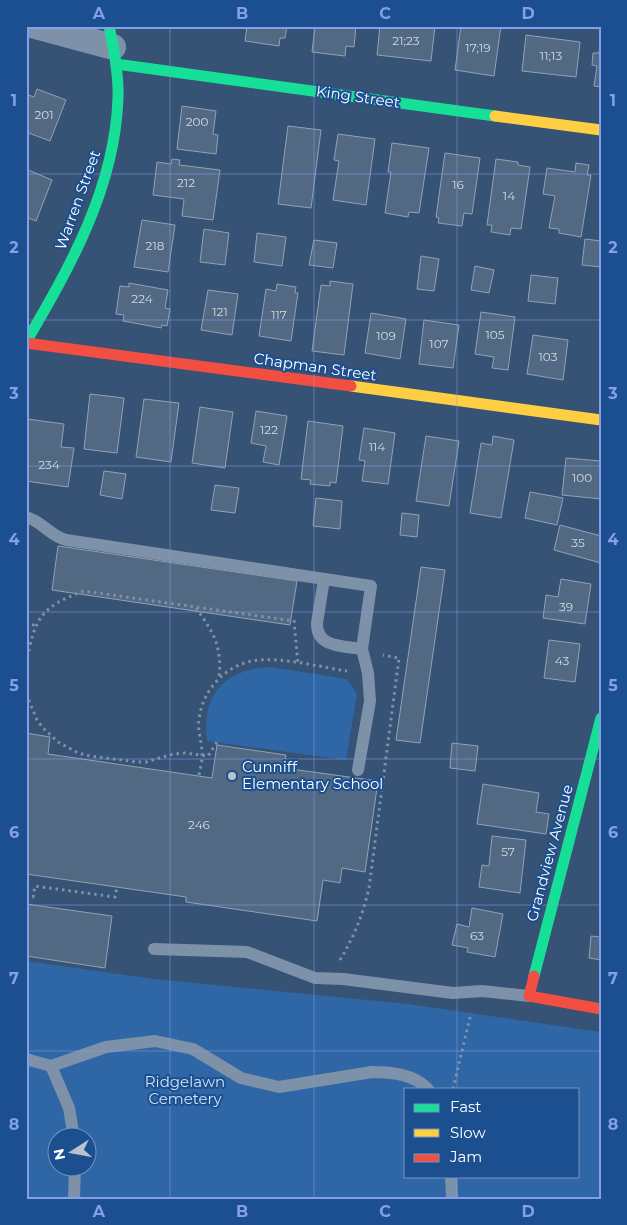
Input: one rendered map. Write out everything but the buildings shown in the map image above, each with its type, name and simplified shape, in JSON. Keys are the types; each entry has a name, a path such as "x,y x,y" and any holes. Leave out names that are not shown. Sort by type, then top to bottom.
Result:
{"street":[{"name":"King Street","path":"35,26 113,46 601,130"},
{"name":"Warren Street","path":"26,343 74,258 102,188 112,150 117,116 118,97 113,46"},
{"name":"Chapman Street","path":"26,343 601,420"},
{"name":"Grandview Avenue","path":"529,996 601,718"},
{"path":"529,996 601,1009"}],"lane":[{"path":"26,517 42,524 56,537 66,540 372,586 362,649 368,673 370,701 358,770"},
{"path":"324,580 317,629 321,638 329,643 362,649"},
{"path":"154,949 247,952 260,955 309,977 453,993 482,990 529,996"},
{"path":"26,1059 51,1066 106,1047 155,1041 193,1049 241,1078 279,1087 372,1072 384,1072 406,1076 416,1080 427,1088"},
{"path":"51,1066 69,1108 72,1128"},
{"path":"74,1199 75,1178"},
{"path":"451,1178 452,1199"}],"path":[{"path":"26,664 36,626 46,610 84,591 294,621 298,664"},
{"path":"196,607 208,624 217,643 220,659 219,678"},
{"path":"26,622 36,626"},
{"path":"199,776 202,755 199,731 201,709 211,687 219,678 238,666 249,662 266,660 368,673 377,666 382,655 399,658 366,900 349,946 329,979"},
{"path":"26,694 42,728 58,742 78,753 146,762 173,754 185,753 208,756 217,742"},
{"path":"26,896 33,897 34,886 115,897 117,887"},
{"path":"453,1088 470,1013"}],"green space":[{"path":"271,667 347,679 357,694 346,760 207,741 206,724 208,710 212,697 220,687 229,679 241,673"},
{"name":"Ridgelawn Cemetery","path":"26,961 154,979 408,1004 601,1032 601,1199 26,1199"}],"traffic: fast":[{"path":"26,342 74,256 99,195 109,164 118,98 116,62 109,26"},
{"path":"116,64 495,116"},
{"path":"534,976 601,718"}],"traffic: slow":[{"path":"495,116 601,130"},
{"path":"351,386 601,420"}],"traffic: jam":[{"path":"26,343 351,386"},
{"path":"534,976 529,996 601,1009"}],"place":[{"name":"Cunniff Elementary School","path":"232,776"}]}
